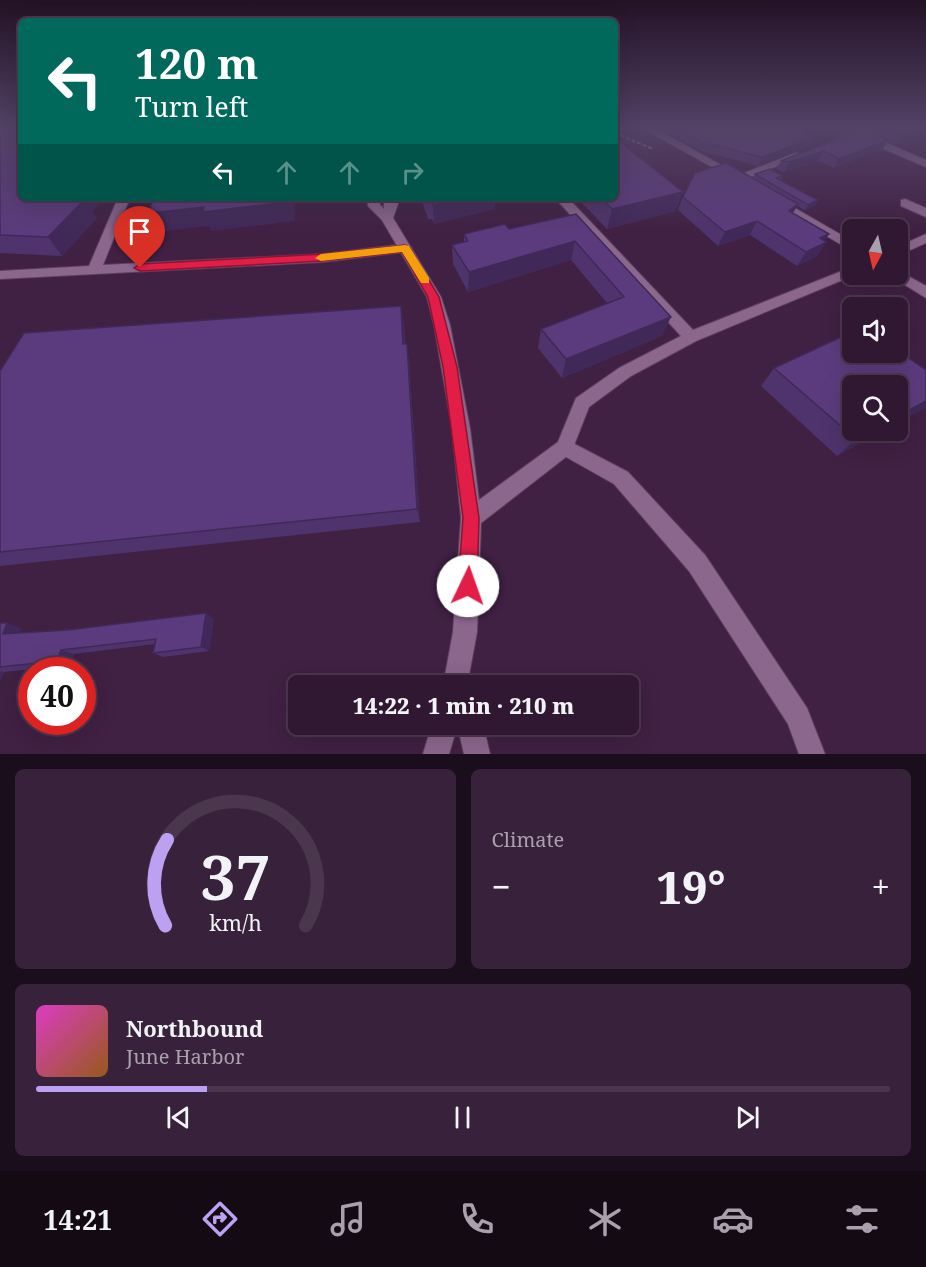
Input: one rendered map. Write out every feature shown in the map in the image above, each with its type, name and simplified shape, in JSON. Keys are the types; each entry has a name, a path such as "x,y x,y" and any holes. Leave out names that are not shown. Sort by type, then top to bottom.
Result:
{"street":[{"path":"709,162 842,241"},
{"path":"739,178 779,162"},
{"path":"94,270 123,201"},
{"path":"373,201 374,206 387,218 434,297 442,325 460,428 471,518 465,632 457,675"},
{"path":"387,218 391,201"},
{"path":"564,201 691,337"},
{"path":"904,203 926,213"},
{"path":"908,247 926,238"},
{"path":"0,275 323,258 405,248"},
{"path":"471,518 566,447 582,403 625,372 691,337 842,276"},
{"path":"908,281 926,293"},
{"path":"566,447 621,478 697,563 798,717 812,754"},
{"path":"436,754 442,735"},
{"path":"473,735 477,754"}],"building":[{"path":"0,162 18,162 18,201 83,201 48,237 0,235"},
{"path":"618,162 645,162 683,192 612,209 604,201 618,201"},
{"path":"726,163 798,204 789,211 829,234 820,238 827,242 806,252 757,221 725,232 683,197 695,173"},
{"path":"770,169 783,176 776,178 818,200 808,205 755,174"},
{"path":"152,201 289,201 203,212 204,207 149,213"},
{"path":"431,201 450,201 433,205"},
{"path":"576,214 671,317 566,359 541,329 624,297 575,241 469,272 452,245 468,241 464,234 505,224 509,229"},
{"path":"401,306 403,344 407,344 417,509 0,552 0,371 24,333"},
{"path":"842,337 842,363 908,363 908,358 926,370 926,401 908,411 908,375 842,375 842,427 774,368"},
{"path":"206,613 201,647 153,653 156,639 61,650 58,657 18,657 18,665 0,667 0,623 7,623 3,634 68,630"}],"slow traffic":[{"path":"321,258 405,248 425,281"}],"route":[{"path":"140,268 323,258 405,248 434,297 450,367 471,518 468,586"}]}
